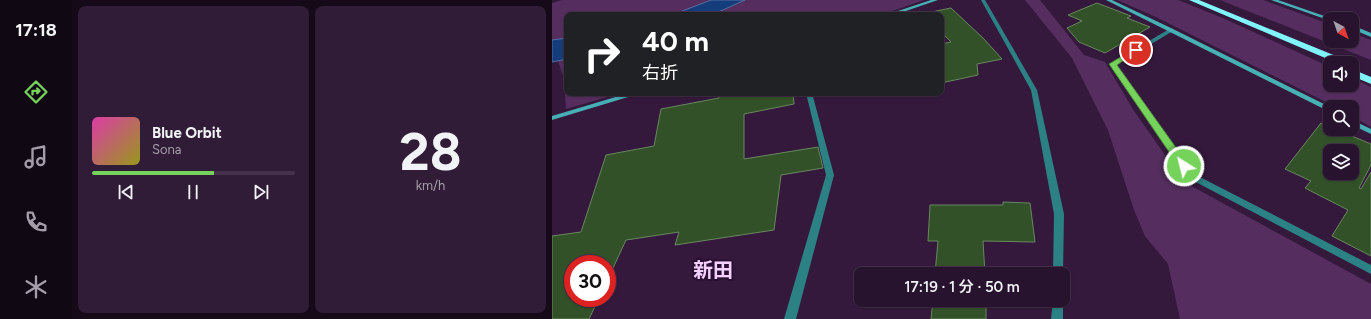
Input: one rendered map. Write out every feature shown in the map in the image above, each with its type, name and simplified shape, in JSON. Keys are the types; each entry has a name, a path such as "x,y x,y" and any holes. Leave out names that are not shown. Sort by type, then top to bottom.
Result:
{"highway":[{"path":"1193,0 1328,56"},
{"path":"1249,23 1323,58"},
{"path":"1359,69 1371,74"},
{"path":"1359,75 1371,81"}],"street":[{"path":"898,12 936,0"},
{"path":"983,0 1034,90 1059,214 1058,267"},
{"path":"1108,0 1323,106"},
{"path":"1273,0 1323,17"},
{"path":"1171,30 1113,64 1191,176 1371,270"},
{"path":"1359,30 1371,34"},
{"path":"552,118 626,96"},
{"path":"790,319 830,175 810,96"},
{"path":"1359,126 1371,132"},
{"path":"1057,319 1058,307"}],"shaded area":[{"path":"562,0 711,0 680,12 564,12 564,38 552,40 552,3"},
{"path":"745,0 924,0 890,12 718,12"},
{"path":"1025,0 1040,0 1084,55 1105,62 1134,111 1184,182 1371,284 1371,319 1180,319 1168,264 1145,236 1134,210 1108,130 1072,58"},
{"path":"1117,0 1178,0 1225,19 1323,64 1323,92 1359,92 1359,81 1371,87 1371,127 1359,120 1359,100 1323,100 1156,17"},
{"path":"1220,0 1263,0 1323,22 1323,41"},
{"path":"1359,36 1371,40 1371,60 1341,48 1359,48"},
{"path":"564,60 564,79 558,61"},
{"path":"565,96 611,96 566,109"}],"water":[{"path":"711,0 745,0 718,12 680,12"},
{"path":"564,38 564,60 552,62 552,40"}],"building":[{"path":"1097,3 1131,16 1127,18 1150,27 1105,53 1079,42 1067,28 1082,21 1068,15"},
{"path":"951,8 984,39 1002,59 977,64 978,75 944,82 944,43 951,42 944,35 944,12 932,12"},
{"path":"719,96 793,96 794,104 744,114 744,159 818,147 823,168 781,175 774,230 675,245 679,232 626,240 616,262 616,255 564,255 564,307 595,307 589,319 552,319 552,236 581,232 606,155 654,146 661,109 719,98"},
{"path":"1321,123 1323,124 1323,136 1352,136 1371,144 1371,165 1359,188 1361,189 1371,172 1371,256 1332,236 1348,210 1305,188 1311,181 1285,169"},
{"path":"1003,202 1030,203 1035,242 983,241 985,267 936,267 938,241 928,241 930,205 1003,205"},
{"path":"932,307 986,307 986,319 931,319"}],"district":[{"name":"新田","path":"713,270"}],"route":[{"path":"1136,50 1113,64 1184,166"}]}
